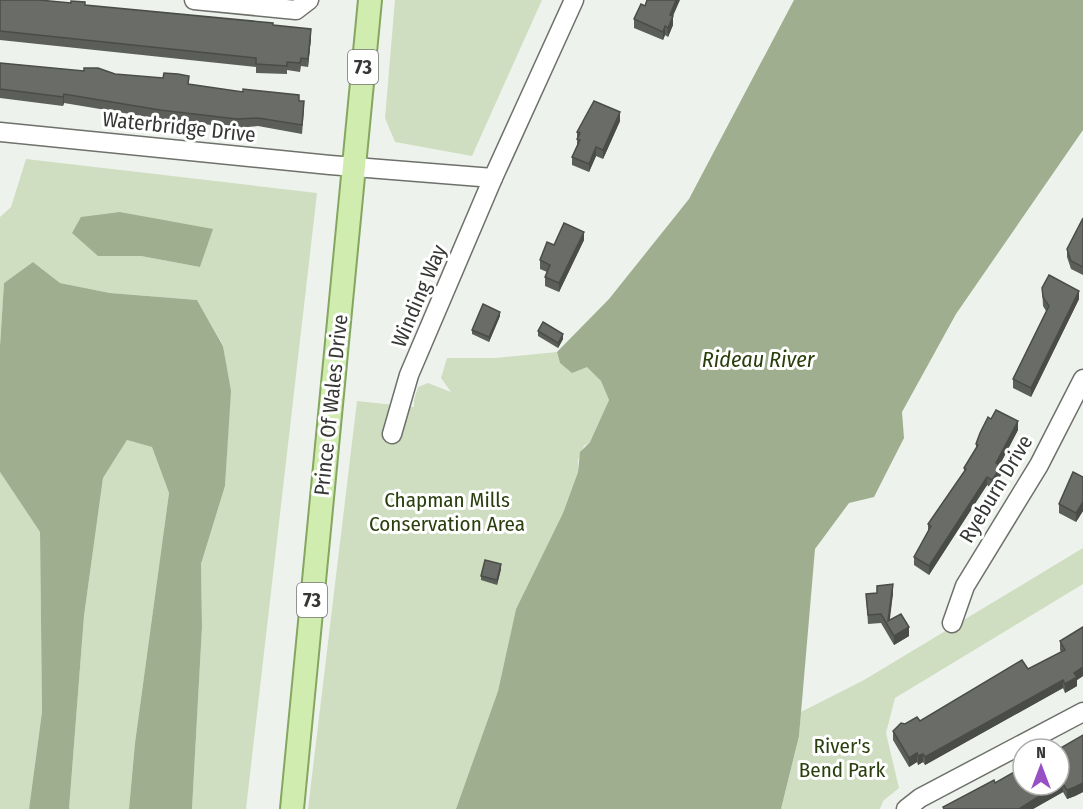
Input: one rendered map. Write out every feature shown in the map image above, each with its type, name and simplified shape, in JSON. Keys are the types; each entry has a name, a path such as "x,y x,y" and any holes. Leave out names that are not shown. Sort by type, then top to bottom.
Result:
{"main road":[{"name":"Prince Of Wales Drive","path":"292,809 370,0"}],"street":[{"path":"194,0 296,10 309,0"},
{"name":"Winding Way","path":"392,434 409,375 493,178 574,0"},
{"name":"Waterbridge Drive","path":"0,132 354,167"},
{"path":"354,167 493,178"},
{"name":"Ryeburn Drive","path":"952,623 965,586 1039,465 1083,380"},
{"path":"906,809 920,798 1083,712"}],"green space":[{"path":"395,0 542,0 472,156 395,142 385,118"},
{"path":"26,159 317,193 246,809 192,809 202,627 201,564 225,486 230,391 223,345 197,300 110,293 60,283 33,262 4,283 0,346 0,217 11,207","holes":["120,212 212,230 200,267 141,256"]},
{"name":"Chapman Mills Conservation Area","path":"557,352 560,363 572,372 587,366 601,381 609,400 590,442 584,446 578,460 578,472 563,513 516,609 498,691 456,809 308,809 357,401 414,407 418,387 428,383 451,392 441,378 447,358 495,358"},
{"path":"127,440 152,447 169,493 135,743 129,809 69,809 84,616 103,478"},
{"path":"0,472 40,532 42,712 29,809 0,809"},
{"name":"River's Bend Park","path":"1083,548 1083,584 895,698 886,733 899,788 883,801 880,809 781,809 799,736 801,712 864,680"}],"water":[{"name":"Rideau River","path":"794,0 1083,0 1083,130 956,314 902,412 904,438 874,497 849,503 815,549 799,736 781,809 456,809 498,691 516,609 563,513 578,472 580,452 590,442 609,400 601,381 587,367 572,373 560,363 557,352 609,299 689,199"},
{"path":"120,212 213,229 200,267 141,256 98,256 72,233 81,217"},
{"path":"33,262 60,283 110,293 197,300 223,346 231,391 225,486 201,564 202,627 192,809 129,809 135,743 169,493 152,447 127,440 103,478 84,616 69,809 29,809 42,712 40,532 0,472 0,346 4,283"}],"building":[{"path":"0,0 85,2 85,5 273,23 273,25 311,29 308,59 301,58 300,63 287,62 287,66 256,64 256,58 0,31"},
{"path":"647,0 676,0 670,15 673,16 668,28 665,26 663,32 634,19 641,4 645,6"},
{"path":"0,63 84,71 84,68 98,68 115,74 163,78 164,73 178,74 189,76 188,84 243,92 243,89 299,95 299,101 304,101 302,125 258,118 237,119 160,110 64,94 63,97 0,89"},
{"path":"594,101 620,112 603,150 596,147 589,164 572,157 580,140 577,139 580,133 577,132"},
{"path":"1083,218 1083,267 1071,261 1067,249"},
{"path":"564,223 584,232 559,283 545,277 550,265 540,260 547,242 554,245"},
{"path":"1049,275 1079,291 1031,388 1013,379 1049,306 1043,297 1042,288"},
{"path":"483,304 500,312 489,337 472,330"},
{"path":"543,322 563,334 558,343 538,331"},
{"path":"996,410 1018,421 996,463 1001,467 992,480 987,477 929,566 914,557 931,526 928,524 966,469 964,468 978,445 976,444 988,417 991,419"},
{"path":"1073,472 1083,477 1083,502 1076,513 1059,504"},
{"path":"485,560 501,564 497,580 481,576"},
{"path":"893,584 888,621 901,614 909,627 894,636 881,614 868,615 866,594 877,593 877,586"},
{"path":"1083,627 1083,667 1074,673 1077,677 1065,684 1063,680 925,757 923,754 918,756 917,753 909,758 893,731 901,723 905,724 917,717 920,721 1022,660 1028,669 1065,650 1060,641"},
{"path":"1083,735 1083,783 1071,788 1071,742"},
{"path":"1011,774 1011,797 1038,797 1019,809 944,809 943,807 994,780 995,783"}]}
